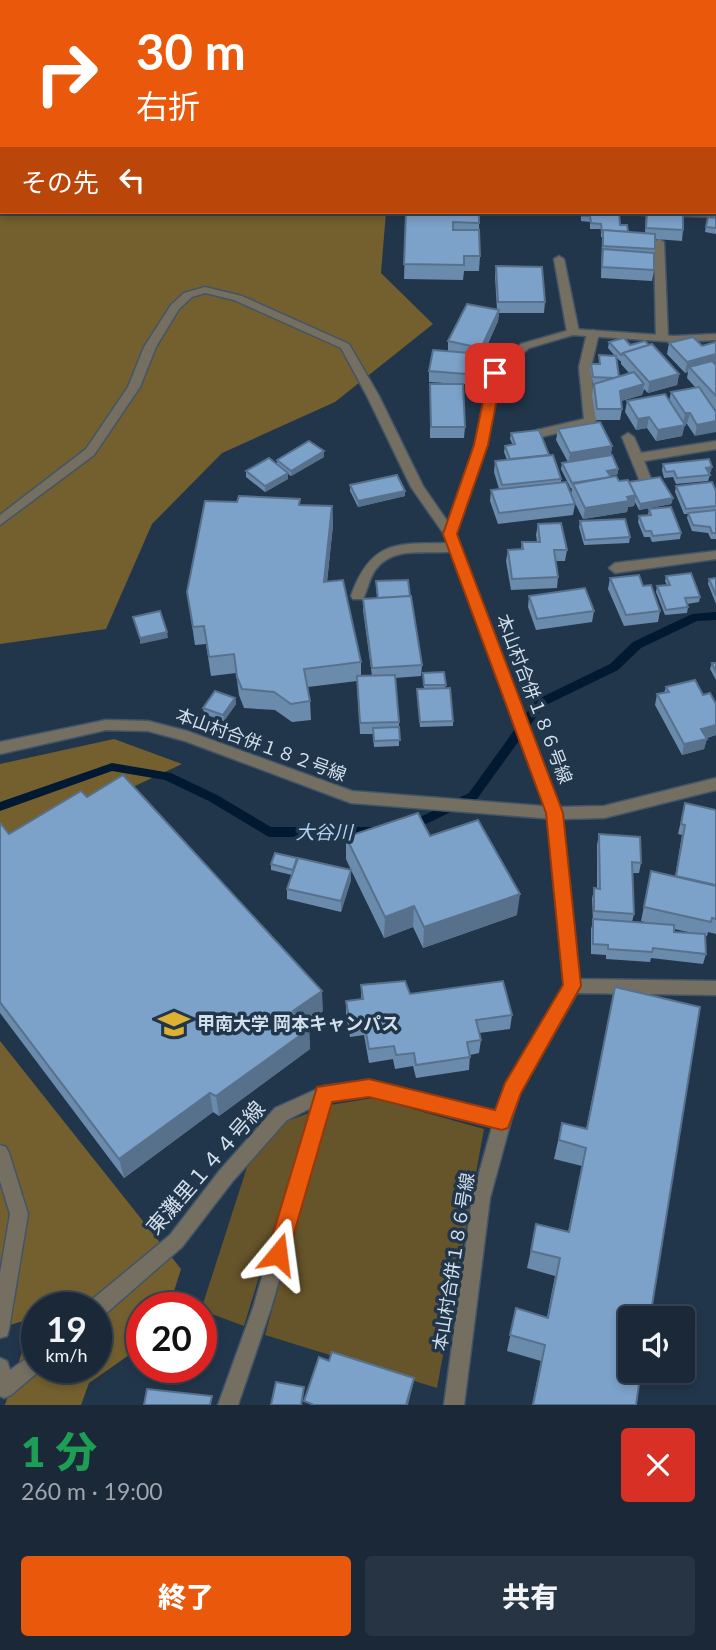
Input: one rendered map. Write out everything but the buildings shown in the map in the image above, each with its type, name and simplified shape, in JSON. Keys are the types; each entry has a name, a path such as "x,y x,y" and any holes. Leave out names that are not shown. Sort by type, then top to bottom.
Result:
{"street":[{"path":"659,242 662,338"},
{"path":"559,259 572,332"},
{"name":"本山村合併１８６号線","path":"0,521 90,452 134,387 150,347 175,307 188,295 205,290 238,298 345,346 417,486 452,541 554,813 572,986 512,1090 502,1121 481,1198 454,1405"},
{"path":"358,596 364,574 374,562 391,550 452,541 481,445 495,373 525,346 572,332 662,338 716,337"},
{"path":"541,433 590,421 585,366 593,333"},
{"path":"628,437 645,479"},
{"path":"636,457 716,445"},
{"path":"615,568 716,555"},
{"name":"本山村合併１８２号線","path":"0,748 106,725 148,726 187,736 351,797 554,813 604,812 716,784"},
{"path":"572,986 716,988"},
{"name":"東灘里１４４号線","path":"112,1295 176,1241 226,1175 281,1114 324,1094 369,1088 502,1121"},
{"path":"228,1405 262,1308 324,1094"},
{"path":"0,1153 19,1214 0,1329"},
{"path":"1,1382 21,1370"}],"shaded area":[{"path":"0,214 386,214 381,273 433,324 335,402 222,453 152,524 106,629 0,644"},
{"path":"114,739 182,764 0,849 0,764"},
{"path":"0,1041 181,1269 174,1292 126,1292 126,1357 112,1367 112,1292 21,1292 21,1322 0,1328"},
{"path":"373,1098 484,1129 437,1388 265,1335 330,1105"},
{"path":"309,1113 244,1326 217,1316 217,1292 207,1292 249,1161 287,1121"},
{"path":"21,1355 21,1383 89,1383 81,1405 5,1405"}],"waterway":[{"name":"大谷川","path":"410,827 473,796 540,703 614,667 637,645 696,617 716,616"},
{"name":"大谷川","path":"0,807 112,767 167,776 213,798 269,832 374,832"}],"place":[{"name":"甲南大学 岡本キャンパス","path":"174,1024"}],"route":[{"path":"278,1254 324,1094 369,1088 502,1121 512,1090 536,1044 572,986 554,813 450,534 481,445 495,373"}]}
